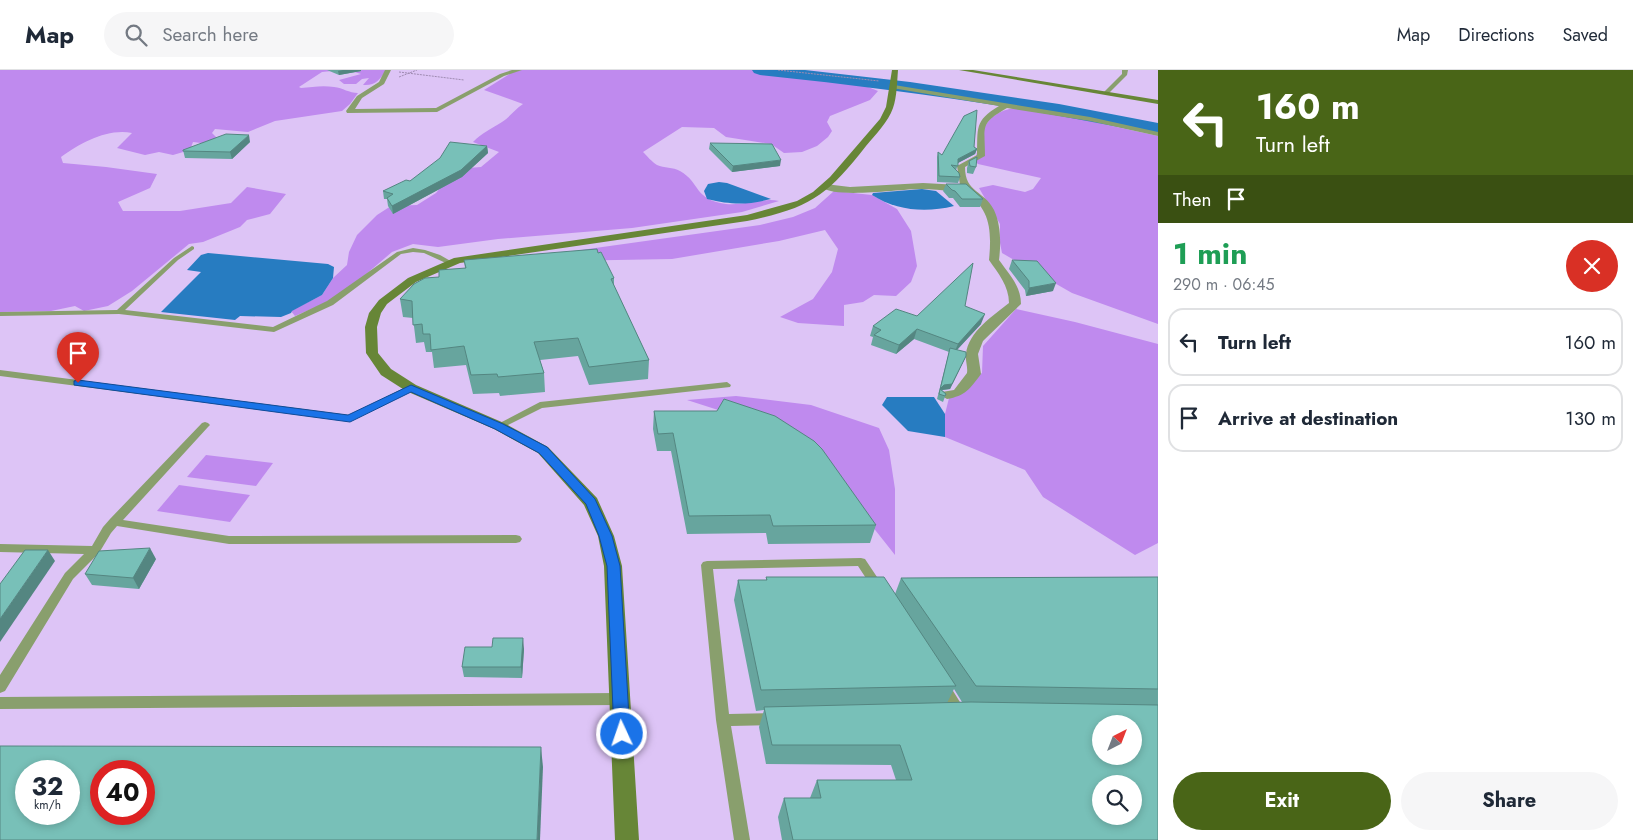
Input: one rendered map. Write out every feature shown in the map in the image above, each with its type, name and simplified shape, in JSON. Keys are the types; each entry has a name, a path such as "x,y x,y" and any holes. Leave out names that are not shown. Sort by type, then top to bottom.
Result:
{"street":[{"path":"388,70 382,83 360,97 350,111 380,109 429,112 437,110 502,75 519,70"},
{"path":"627,840 614,566 606,536 591,502 543,450 499,426 411,388 386,372 372,353 372,327 375,313 383,302 398,289 420,276 450,263 477,256 747,218 792,206 816,195 883,120 890,107 894,70"},
{"path":"962,70 1158,102"},
{"path":"1106,93 1125,74 1124,70"},
{"path":"893,85 1158,134"},
{"path":"947,395 958,393 974,374 972,354 974,346 987,329 1015,304 1015,296 1009,281 994,260 996,241 990,211 981,198 966,187 961,173 961,166 981,156 980,128 984,118 1006,105"},
{"path":"825,187 852,190 922,186 940,189 966,187"}],"lane":[{"path":"119,312 176,259 192,248"},
{"path":"0,314 119,312 274,330 330,303 399,252 422,250 450,263"},
{"path":"0,373 350,418 411,388"},
{"path":"499,426 540,405 727,385"},
{"path":"0,687 69,576 94,550 114,522 205,425"},
{"path":"114,522 229,540 516,539"},
{"path":"0,548 94,550"},
{"path":"742,840 723,720 707,565 862,562 888,602"},
{"path":"934,674 965,714 940,714"},
{"path":"0,703 620,699"},
{"path":"723,720 792,718"}],"path":[{"path":"388,70 487,82"},
{"path":"778,70 893,85"}],"shaded area":[{"path":"0,70 342,70 322,72 299,87 330,86 358,93 342,111 275,121 248,132 215,129 212,133 217,138 209,144 193,142 190,150 173,155 159,152 145,155 117,148 132,133 123,132 104,135 77,147 61,157 63,163 157,174 150,188 118,202 123,211 180,211 231,203 247,187 286,194 270,214 247,220 240,227 203,242 189,244 132,291 108,306 84,311 75,306 51,311 0,312"},
{"path":"348,70 386,70 377,82 363,85 369,78 362,79 356,84 344,84 339,80 361,74"},
{"path":"521,70 756,70 853,81 878,91 870,100 830,116 827,122 832,131 828,137 817,146 802,152 784,153 771,144 726,137 714,128 682,127 643,152 657,165 680,171 687,176 702,195 715,202 740,204 767,200 779,201 742,212 632,228 498,239 438,247 413,244 392,252 351,287 325,303 295,316 291,311 322,295 333,278 347,265 349,252 357,235 377,215 391,206 417,205 436,193 456,169 481,167 499,152 473,142 505,120 523,104 484,90 511,73"},
{"path":"1014,108 1071,117 1158,136 1158,324 1072,293 1002,253 1000,224 979,188 993,185 1025,192 1033,189 1041,178 978,164 975,161 982,134 989,120 1003,111"},
{"path":"834,191 872,195 897,209 911,231 917,266 911,282 896,296 874,295 863,302 844,305 844,326 798,323 780,317 813,299 832,272 838,249 825,230 779,241 672,259 561,261 581,250 760,225 793,217 815,208"},
{"path":"1016,309 1158,344 1158,543 1135,555 1043,497 1025,470 945,437 945,414 950,394 982,373 983,346"},
{"path":"736,396 811,405 879,428 889,450 895,489 895,555 811,449 740,417 687,400"},
{"path":"206,455 273,463 256,486 187,477"},
{"path":"179,485 250,495 230,522 157,511"}],"water":[{"path":"727,183 771,199 739,204 707,199 704,191 708,184"},
{"path":"922,189 936,191 954,206 922,210 912,209 891,204 872,195 873,193"},
{"path":"208,253 328,264 334,267 333,278 322,295 281,317 240,316 235,320 161,312 201,272 187,270 201,255"},
{"path":"887,397 934,397 945,414 945,437 908,431 882,405"}],"building":[{"path":"977,110 974,147 977,149 958,159 958,166 951,165 959,173 960,177 939,176 938,152 942,155 964,116"},
{"path":"226,134 249,135 230,152 183,151 183,150"},
{"path":"450,142 487,146 461,170 392,206 387,198 393,194 383,191 406,180 410,181 440,158"},
{"path":"710,143 772,144 781,160 733,166"},
{"path":"977,157 976,167 970,166 969,161"},
{"path":"946,184 966,184 983,199 962,199"},
{"path":"597,249 598,253 601,252 614,278 611,279 649,360 589,367 578,338 534,342 544,373 498,377 497,374 471,375 464,346 431,350 430,334 423,334 422,324 413,325 412,301 400,299 414,284 425,278 439,277 439,270 466,268 464,260"},
{"path":"1012,260 1037,261 1056,283 1029,288 1029,281"},
{"path":"973,263 965,306 985,314 958,344 917,329 899,345 874,335 881,330 873,326 896,309 917,316"},
{"path":"950,348 966,352 966,356 952,384 944,385 940,389"},
{"path":"940,389 946,394 945,396 939,394"},
{"path":"724,399 775,416 814,441 822,449 876,525 773,526 770,515 689,516 673,433 658,434 654,411 717,411"},
{"path":"150,548 133,578 85,574 99,551"},
{"path":"25,550 48,550 0,619 0,584"},
{"path":"766,577 884,577 956,686 761,690 738,580 767,580"},
{"path":"1158,577 1158,689 976,686 901,578"},
{"path":"493,638 523,638 521,667 462,667 465,647 492,647"},
{"path":"971,702 1158,705 1158,840 793,840 784,798 821,798 817,780 912,780 900,745 772,745 764,707"},
{"path":"0,746 541,747 537,840 0,840"}],"waterway":[{"path":"760,70 1010,101 1158,129"}],"route":[{"path":"78,383 350,418 411,388 499,426 543,450 566,472 591,502 606,536 614,566 622,734"}]}
